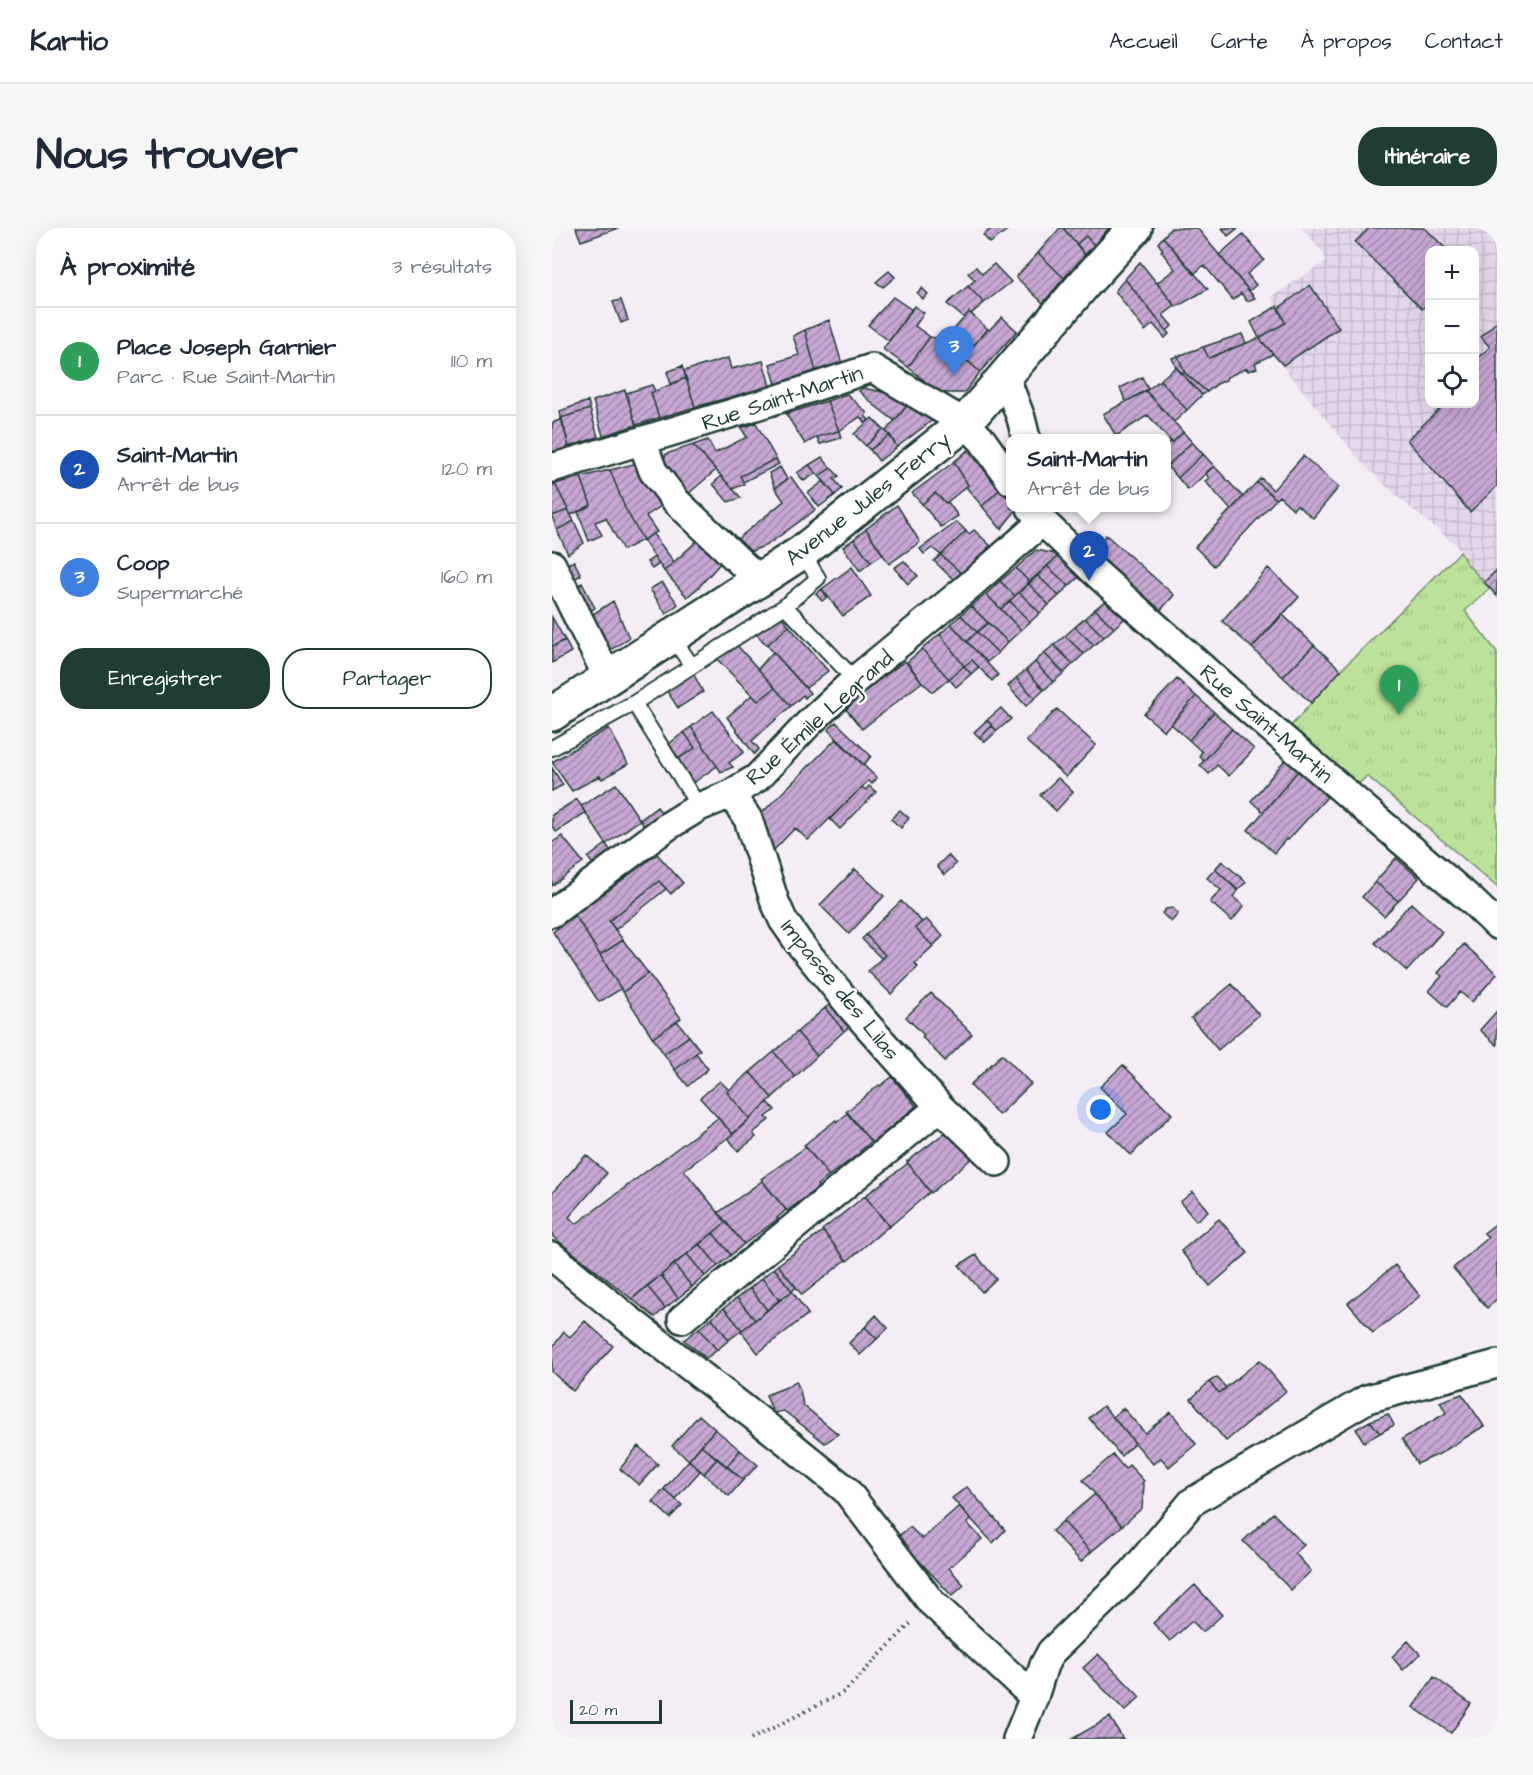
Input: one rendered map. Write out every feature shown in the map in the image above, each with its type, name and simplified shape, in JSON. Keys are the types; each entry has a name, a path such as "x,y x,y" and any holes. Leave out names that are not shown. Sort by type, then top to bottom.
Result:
{"street":[{"name":"Avenue Jules Ferry","path":"552,714 802,552 965,423 1135,228"},
{"name":"Rue Saint-Martin","path":"552,468 872,368 965,423 982,440 1006,474"},
{"path":"1005,376 1025,434"},
{"path":"642,441 653,471 676,501 758,579"},
{"name":"Rue Émile Legrand","path":"552,913 668,826 699,807 731,794 757,778 809,723 855,680 969,586 1036,527 1036,512"},
{"name":"Rue Saint-Martin","path":"1037,512 1095,572 1497,925"},
{"path":"552,565 608,678"},
{"name":"Impasse des Lilas","path":"731,794 747,819 783,920 799,943 852,1008 940,1107 997,1162"},
{"path":"682,1319 940,1107"},
{"path":"552,1256 846,1491 931,1602 1034,1697"},
{"path":"1017,1739 1051,1652 1132,1574 1192,1502 1367,1399 1497,1364"}],"lane":[{"path":"552,748 634,703 785,606 818,578 802,552"},
{"path":"785,606 855,680"},
{"path":"672,637 692,666"},
{"path":"634,703 699,807"}],"path":[{"path":"752,1739 844,1692 931,1602"}],"shaded area":[{"path":"1302,228 1497,228 1497,596 1467,564 1456,545 1399,498 1362,463 1259,338 1285,323 1271,297 1326,261 1324,254"}],"green space":[{"path":"1460,552 1467,564 1490,588 1465,611 1497,652 1497,887 1367,776 1355,787 1290,727 1341,670"}],"building":[{"path":"576,228 619,228 581,241"},
{"path":"992,228 1010,228 990,243 983,235"},
{"path":"1060,228 1063,228 1085,255 1064,278 1038,253"},
{"path":"1063,228 1109,228 1094,245 1086,236 1077,244"},
{"path":"1171,228 1197,228 1255,298 1247,301 1241,293 1233,300 1204,265 1194,274 1163,237"},
{"path":"1222,228 1238,228 1228,236"},
{"path":"1369,228 1425,228 1443,246 1425,246 1425,306 1422,309 1355,242"},
{"path":"1243,234 1264,260 1247,274 1256,285 1249,291 1219,255"},
{"path":"1086,236 1094,245 1085,255 1077,244"},
{"path":"1163,237 1208,289 1176,307 1157,283 1175,269 1161,251 1163,250 1158,243"},
{"path":"1038,253 1064,278 1043,303 1016,277"},
{"path":"1140,262 1175,306 1163,315 1172,326 1167,331 1125,279"},
{"path":"994,264 1011,282 984,303 968,286 975,280 968,273 976,267 982,274"},
{"path":"889,271 895,277 883,287 876,282"},
{"path":"1125,279 1169,334 1165,338 1153,324 1145,331 1115,291"},
{"path":"1310,285 1339,328 1283,365 1259,338 1285,323 1279,308"},
{"path":"968,286 984,303 964,318 947,304"},
{"path":"922,288 928,294 923,299 917,293"},
{"path":"893,297 912,310 889,341 868,325"},
{"path":"621,300 628,320 621,323 613,302"},
{"path":"914,306 924,313 915,326 930,337 908,367 883,349"},
{"path":"1277,306 1285,323 1259,338 1251,322"},
{"path":"969,312 988,329 963,357 945,340"},
{"path":"1002,317 1017,331 980,372 963,357"},
{"path":"829,320 842,364 816,372 805,330"},
{"path":"1497,321 1497,486 1470,512 1407,440 1441,408 1479,408 1479,357 1490,347 1481,337"},
{"path":"805,330 816,372 776,384 770,364 799,355 793,336"},
{"path":"1242,334 1246,343 1209,358 1203,347"},
{"path":"930,337 945,340 980,372 964,393 939,393 908,367"},
{"path":"1259,338 1273,354 1255,363 1257,368 1248,371 1247,368 1227,377 1207,392 1185,373 1178,356 1203,347 1209,358"},
{"path":"1178,356 1185,373 1180,372 1172,358"},
{"path":"728,358 731,369 763,361 770,386 695,407 684,371"},
{"path":"682,366 686,378 671,384 667,372"},
{"path":"1176,367 1202,395 1187,410 1160,380"},
{"path":"1180,372 1185,373 1207,392 1202,395"},
{"path":"1142,377 1148,389 1126,402 1120,388"},
{"path":"686,378 695,407 659,418 651,393"},
{"path":"1160,380 1187,410 1174,422 1146,391"},
{"path":"652,385 655,391 651,393 659,418 636,425 626,393"},
{"path":"863,388 902,396 910,402 895,421 859,391"},
{"path":"625,390 636,425 603,436 593,401"},
{"path":"1146,391 1183,432 1172,443 1171,434 1164,434 1148,415 1119,434 1115,434 1103,414"},
{"path":"847,394 867,413 865,416 869,420 866,423 860,417 839,431 827,401"},
{"path":"588,401 590,409 561,418 560,411"},
{"path":"827,401 839,431 817,437 805,444 786,414"},
{"path":"910,402 934,419 897,447 886,431"},
{"path":"590,409 598,437 569,447 561,418"},
{"path":"872,418 883,429 866,446 854,434"},
{"path":"562,419 569,447 552,452 552,423"},
{"path":"756,423 776,459 740,476 744,484 733,489 693,445 708,440 715,453 747,437 741,428"},
{"path":"883,429 890,435 870,450 866,446"},
{"path":"839,431 841,438 820,444 817,437"},
{"path":"1183,432 1192,442 1171,462 1171,441 1172,443"},
{"path":"890,435 897,447 879,461 870,450"},
{"path":"1192,442 1203,454 1178,478 1171,470 1171,462"},
{"path":"693,445 716,470 688,494 662,466 666,454"},
{"path":"968,450 1000,489 982,506 966,487 968,485 954,462"},
{"path":"1203,454 1214,466 1188,490 1178,478"},
{"path":"1303,456 1339,487 1313,518 1297,505 1293,509 1279,496 1276,499 1257,482 1261,478 1273,490"},
{"path":"822,457 831,468 819,476 809,465"},
{"path":"776,459 779,464 743,482 740,476"},
{"path":"954,462 968,485 946,503 935,493 922,504 912,493"},
{"path":"637,463 661,506 646,516 657,532 643,540 625,508 610,470"},
{"path":"809,465 816,473 804,481 797,473"},
{"path":"1214,466 1243,497 1231,510 1205,481 1209,478 1205,473"},
{"path":"780,467 787,479 775,488 769,473"},
{"path":"831,468 839,476 834,479 842,489 835,495 819,476"},
{"path":"610,470 625,508 643,540 623,550 606,518 595,522 602,535 589,541 578,512 591,505 581,477"},
{"path":"721,476 741,498 728,502 713,484"},
{"path":"581,477 591,505 571,515 555,484"},
{"path":"791,477 815,510 767,545 746,553 735,541 784,501 775,488"},
{"path":"824,481 835,495 819,507 808,493"},
{"path":"1257,482 1276,499 1214,566 1195,547"},
{"path":"555,484 568,510 552,516 552,485"},
{"path":"1000,489 1006,496 1006,512 1015,512 1001,529 982,506"},
{"path":"935,493 946,503 948,502 958,516 941,527 922,504"},
{"path":"897,505 920,542 889,564 866,529"},
{"path":"568,510 574,521 557,530 552,516"},
{"path":"574,521 584,543 568,554 557,530"},
{"path":"957,522 966,531 941,555 932,548 924,554 920,549"},
{"path":"866,529 883,554 871,562 854,539"},
{"path":"974,530 990,545 961,573 941,555 966,531 969,534"},
{"path":"653,534 674,562 664,571 643,540"},
{"path":"1106,535 1174,595 1160,611 1092,550"},
{"path":"854,539 871,562 860,571 843,547"},
{"path":"697,541 722,561 687,597 664,571"},
{"path":"1036,550 1058,556 1030,583 1016,568"},
{"path":"941,555 961,573 953,579 934,561"},
{"path":"1058,556 1080,576 1069,586 1047,566"},
{"path":"654,557 659,564 652,569 647,562"},
{"path":"574,561 581,575 571,581 563,566"},
{"path":"904,561 918,576 908,584 894,568"},
{"path":"1047,566 1069,586 1059,596 1037,575"},
{"path":"852,567 871,596 843,616 822,589"},
{"path":"1016,568 1030,583 1015,596 1000,581"},
{"path":"1268,568 1299,597 1252,648 1222,621"},
{"path":"1497,570 1497,596 1484,582"},
{"path":"1037,575 1059,596 1049,605 1028,583"},
{"path":"1000,581 1015,596 1001,609 986,594"},
{"path":"662,582 678,604 666,614 650,589"},
{"path":"582,583 595,608 588,612 574,587"},
{"path":"1028,583 1049,605 1040,613 1019,592"},
{"path":"822,589 827,597 822,601 816,594"},
{"path":"1019,592 1040,613 1030,622 1010,601"},
{"path":"986,594 1021,630 1008,642 971,606"},
{"path":"1106,600 1125,618 1114,628 1095,609"},
{"path":"613,601 629,638 609,651 590,616"},
{"path":"1010,601 1030,622 1021,630 1001,609"},
{"path":"971,606 988,623 977,632 961,615"},
{"path":"1095,609 1114,628 1104,637 1085,618"},
{"path":"778,612 789,626 767,645 752,630"},
{"path":"1282,614 1314,645 1283,677 1252,648"},
{"path":"961,615 977,632 967,642 951,624"},
{"path":"552,617 565,640 552,647"},
{"path":"1085,618 1104,637 1094,645 1075,627"},
{"path":"988,623 1008,642 998,653 977,632"},
{"path":"951,624 998,675 992,681 972,660 964,666 940,634"},
{"path":"789,626 828,671 806,688 767,645"},
{"path":"1075,627 1094,645 1084,654 1065,636"},
{"path":"977,632 998,653 987,662 967,642"},
{"path":"940,634 964,666 949,679 922,649"},
{"path":"1065,636 1084,654 1073,664 1054,645"},
{"path":"565,640 571,652 552,663 552,647"},
{"path":"735,643 775,688 758,701 715,657"},
{"path":"1054,645 1073,664 1064,673 1044,653"},
{"path":"1314,645 1341,670 1311,703 1283,677"},
{"path":"922,649 949,679 933,692 907,662"},
{"path":"773,652 810,693 805,698 803,695 791,706 758,669"},
{"path":"1044,653 1064,673 1053,682 1035,662"},
{"path":"972,660 979,667 971,674 964,666"},
{"path":"905,661 922,682 862,729 846,709 875,683"},
{"path":"1035,662 1053,682 1044,690 1026,670"},
{"path":"964,666 971,674 956,687 949,679"},
{"path":"1026,670 1044,690 1035,698 1016,678"},
{"path":"693,673 703,692 678,708 667,691"},
{"path":"1016,678 1035,698 1026,706 1008,686"},
{"path":"1177,679 1196,696 1164,731 1144,714"},
{"path":"775,688 791,706 752,741 759,749 754,754 727,717 752,695 758,701"},
{"path":"1196,696 1214,712 1189,740 1171,724"},
{"path":"1001,708 1011,719 997,731 987,720"},
{"path":"1057,709 1096,745 1066,777 1026,741"},
{"path":"713,711 744,752 729,763 733,767 721,772 691,727"},
{"path":"1214,712 1232,729 1204,761 1199,756 1202,752 1189,740"},
{"path":"987,720 992,726 980,738 974,732"},
{"path":"836,722 871,756 864,765 828,730"},
{"path":"992,726 997,731 985,742 980,738"},
{"path":"691,727 717,766 693,783 678,759 695,748 684,732"},
{"path":"609,728 628,764 602,779 600,776 572,791 552,762"},
{"path":"1232,729 1254,749 1229,776 1217,765 1209,774 1200,765"},
{"path":"684,732 695,748 678,759 669,744"},
{"path":"836,739 877,778 872,784 868,781 808,840 795,828 772,852 761,814"},
{"path":"1285,760 1298,771 1263,812 1251,801"},
{"path":"552,768 563,785 552,791"},
{"path":"1298,771 1327,797 1274,853 1248,830"},
{"path":"1058,778 1073,792 1056,811 1040,795"},
{"path":"616,784 640,820 606,844 581,806"},
{"path":"869,786 876,792 840,829 830,819 862,787 866,790"},
{"path":"577,799 585,813 556,832 552,826 552,815"},
{"path":"657,807 664,816 646,829 640,820"},
{"path":"900,810 909,818 901,828 891,819"},
{"path":"562,836 583,862 552,886 552,843"},
{"path":"606,844 612,853 595,867 588,858"},
{"path":"657,854 683,883 671,894 659,881 609,921 623,940 600,955 575,915"},
{"path":"948,855 956,864 944,875 937,866"},
{"path":"1396,858 1419,878 1398,901 1375,882"},
{"path":"1222,861 1246,882 1238,890 1215,869"},
{"path":"855,869 884,896 849,934 820,905"},
{"path":"1215,869 1238,891 1233,897 1244,906 1232,921 1210,902 1221,890 1207,878"},
{"path":"659,881 666,889 615,930 609,921"},
{"path":"1375,882 1398,901 1384,916 1362,897"},
{"path":"901,901 922,922 915,928 933,946 915,963 918,967 891,994 868,971 885,955 866,935"},
{"path":"1411,903 1442,932 1407,971 1375,943"},
{"path":"1173,908 1178,914 1171,922 1162,913 1166,909"},
{"path":"575,915 621,989 599,1002 553,932"},
{"path":"926,919 943,936 933,946 915,928"},
{"path":"866,935 885,955 881,958 862,939"},
{"path":"623,940 648,973 623,992 600,955"},
{"path":"1464,944 1497,974 1472,1002 1460,992 1447,1007 1429,991 1442,976 1438,973"},
{"path":"648,973 681,1018 653,1038 623,992"},
{"path":"1232,984 1259,1015 1218,1050 1191,1018"},
{"path":"931,993 972,1034 945,1061 906,1017"},
{"path":"832,1003 850,1026 844,1031 825,1008"},
{"path":"825,1008 844,1031 817,1056 797,1032"},
{"path":"1497,1011 1497,1045 1480,1030"},
{"path":"677,1021 689,1036 664,1054 653,1038"},
{"path":"797,1032 817,1056 795,1077 774,1052"},
{"path":"689,1036 700,1050 675,1070 664,1054"},
{"path":"774,1052 795,1077 772,1098 750,1072"},
{"path":"696,1053 708,1069 688,1086 675,1070"},
{"path":"1002,1054 1031,1084 999,1115 970,1085"},
{"path":"1123,1065 1172,1114 1131,1155 1108,1132 1127,1114 1100,1087"},
{"path":"750,1072 772,1098 750,1119 727,1092"},
{"path":"892,1077 916,1106 872,1143 846,1112"},
{"path":"720,1081 750,1119 733,1134 700,1098"},
{"path":"768,1102 775,1110 766,1117 769,1120 753,1133 756,1137 738,1151 728,1138"},
{"path":"848,1113 871,1142 829,1176 804,1145"},
{"path":"718,1118 733,1134 684,1170 726,1222 632,1299 552,1236 552,1193 586,1155 607,1173 569,1217 576,1224"},
{"path":"955,1125 978,1153 931,1193 907,1162"},
{"path":"806,1147 829,1176 817,1185 819,1187 787,1211 761,1179"},
{"path":"907,1162 930,1192 889,1227 865,1196"},
{"path":"762,1181 786,1210 778,1219 744,1244 718,1213"},
{"path":"1193,1192 1208,1211 1196,1221 1180,1202"},
{"path":"865,1196 889,1226 847,1261 822,1230"},
{"path":"1219,1219 1248,1253 1210,1286 1181,1251"},
{"path":"726,1222 744,1244 731,1255 713,1233"},
{"path":"1497,1223 1497,1299 1487,1308 1453,1268 1488,1238 1484,1233"},
{"path":"823,1231 846,1260 802,1295 778,1265"},
{"path":"713,1233 731,1255 718,1266 700,1244"},
{"path":"700,1244 718,1266 705,1276 687,1254"},
{"path":"687,1254 705,1276 692,1287 674,1264"},
{"path":"976,1255 996,1279 982,1292 959,1265"},
{"path":"674,1264 692,1287 678,1298 661,1275"},
{"path":"778,1265 796,1287 792,1291 774,1268"},
{"path":"1395,1265 1420,1296 1373,1333 1348,1303"},
{"path":"774,1268 792,1291 779,1300 762,1278"},
{"path":"661,1275 678,1298 665,1308 647,1286"},
{"path":"762,1278 779,1300 767,1310 750,1288"},
{"path":"647,1286 665,1308 655,1317 632,1299"},
{"path":"750,1288 767,1310 755,1320 737,1298"},
{"path":"792,1291 808,1314 758,1353 741,1331"},
{"path":"737,1298 755,1320 742,1330 724,1308"},
{"path":"724,1308 742,1330 729,1340 712,1318"},
{"path":"876,1315 888,1328 877,1339 865,1327"},
{"path":"712,1318 729,1340 717,1350 699,1328"},
{"path":"585,1321 613,1346 573,1391 552,1372 552,1348 564,1332 570,1337"},
{"path":"865,1327 877,1339 860,1355 849,1343"},
{"path":"699,1328 717,1350 706,1358 684,1340"},
{"path":"1260,1360 1286,1391 1226,1441 1191,1399 1209,1382 1219,1393"},
{"path":"1217,1377 1226,1388 1219,1393 1209,1382"},
{"path":"796,1381 803,1405 838,1434 825,1443 784,1411 773,1413 766,1395"},
{"path":"1462,1394 1484,1426 1439,1454 1417,1464 1402,1439 1446,1413 1440,1402"},
{"path":"1103,1406 1135,1443 1121,1456 1089,1418"},
{"path":"1123,1408 1145,1433 1171,1412 1196,1444 1169,1467 1161,1458 1153,1464 1113,1417"},
{"path":"1388,1414 1394,1425 1380,1433 1370,1421"},
{"path":"699,1415 715,1429 689,1460 672,1446"},
{"path":"1370,1421 1380,1433 1364,1442 1356,1429"},
{"path":"715,1429 740,1450 727,1466 701,1445"},
{"path":"701,1445 717,1459 704,1474 689,1460"},
{"path":"638,1446 658,1464 639,1485 620,1469"},
{"path":"740,1450 758,1465 743,1480 727,1466"},
{"path":"1113,1455 1125,1469 1129,1465 1144,1481 1142,1483 1144,1486 1142,1508 1122,1526 1083,1480"},
{"path":"717,1459 743,1480 729,1496 704,1474"},
{"path":"689,1460 700,1471 675,1499 664,1489"},
{"path":"967,1487 1005,1530 993,1543 952,1498"},
{"path":"664,1489 682,1505 670,1518 653,1502"},
{"path":"1095,1494 1122,1526 1091,1552 1063,1521"},
{"path":"959,1506 971,1520 967,1523 982,1539 949,1568 964,1585 952,1596 897,1537 910,1527 922,1539"},
{"path":"1273,1513 1304,1545 1295,1553 1311,1571 1291,1590 1243,1541"},
{"path":"1063,1521 1091,1552 1081,1562 1052,1531"},
{"path":"1195,1585 1222,1615 1203,1632 1192,1621 1170,1641 1153,1623"},
{"path":"1408,1641 1420,1654 1403,1670 1392,1657"},
{"path":"1098,1654 1140,1697 1125,1711 1083,1668"},
{"path":"1434,1677 1471,1704 1451,1733 1413,1707"},
{"path":"1110,1717 1123,1739 1072,1739"}],"place":[{"name":"Coop","path":"954,376"},
{"name":"Saint-Martin","path":"1089,581"},
{"name":"Place Joseph Garnier","path":"1399,715"}]}
